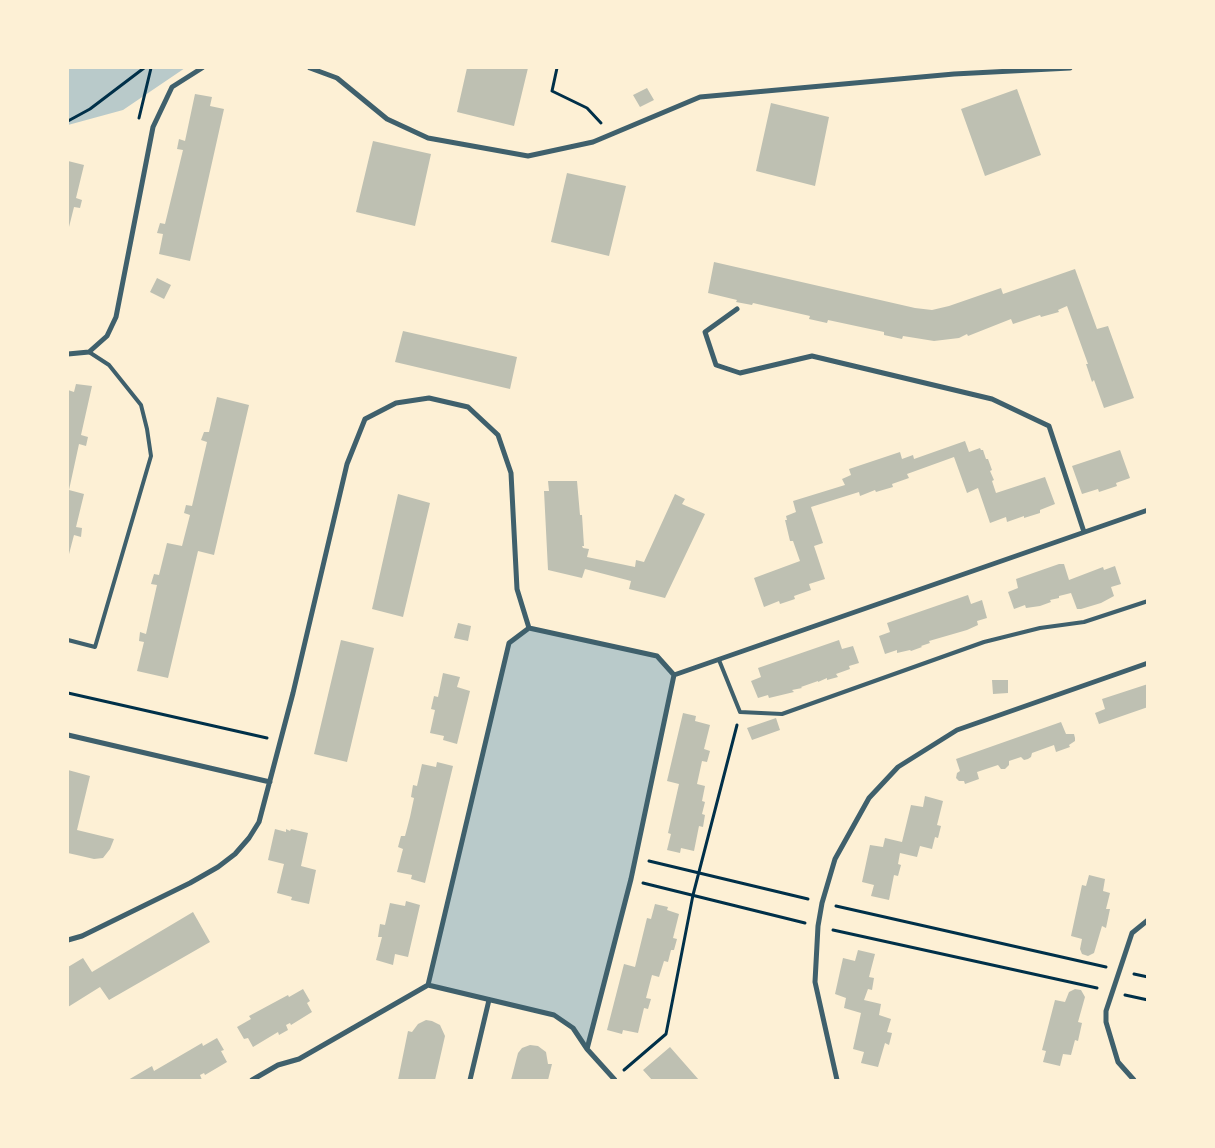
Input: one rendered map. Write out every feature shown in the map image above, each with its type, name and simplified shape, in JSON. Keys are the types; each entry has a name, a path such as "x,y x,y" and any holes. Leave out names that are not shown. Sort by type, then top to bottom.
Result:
{"street":[{"path":"68,354 89,352 107,336 116,317 153,126 172,87 202,68"},
{"path":"310,68 337,78 387,119 428,138 528,156 593,142 700,97 954,74 1070,68"},
{"path":"737,309 705,332 716,365 740,373 812,356 992,399 1049,426 1084,532"},
{"path":"68,940 82,936 190,883 218,867 235,854 249,838 259,822 347,464 365,419 396,403 429,398 468,407 498,436 511,473 517,589 529,628"},
{"path":"674,675 1148,510"},
{"path":"529,628 657,656 674,675"},
{"path":"428,985 509,644 529,628"},
{"path":"836,1080 815,982 818,926 822,903 835,859 869,798 898,767 957,730 1148,663"},
{"path":"587,1049 631,880 674,675"},
{"path":"68,734 270,782"},
{"path":"1134,1080 1118,1062 1106,1022 1106,1011 1132,933 1148,920"},
{"path":"252,1080 278,1065 299,1060 428,985 554,1014 573,1028 587,1049 614,1080"},
{"path":"470,1080 489,1000"}],"lane":[{"path":"68,640 95,647 151,456 141,405 110,366 89,352"},
{"path":"719,660 740,712 782,714 984,642 1040,628 1084,622 1148,601"}],"path":[{"path":"68,121 90,109 144,68"},
{"path":"558,68 552,91 587,108 611,134"},
{"path":"68,693 280,741"},
{"path":"614,1080 666,1034 693,895 740,712"},
{"path":"664,865 1148,977"},
{"path":"660,887 908,948 1148,1000"}],"shaded area":[{"path":"68,68 185,68 123,110 68,125"},
{"path":"529,628 657,656 674,675 631,879 587,1049 573,1028 554,1015 428,985 509,643"}],"building":[{"path":"467,68 528,68 514,126 457,112"},
{"path":"647,88 654,100 640,107 633,95"},
{"path":"1017,89 1041,155 985,176 961,109"},
{"path":"195,94 212,97 210,106 224,109 190,261 159,254 163,234 157,233 160,223 165,224 183,150 177,149 179,139 185,141"},
{"path":"771,103 829,117 815,186 756,171"},
{"path":"373,141 431,154 415,226 356,212"},
{"path":"68,161 84,165 76,198 82,200 80,208 74,207 68,231"},
{"path":"567,173 626,186 609,256 551,242"},
{"path":"714,262 915,308 932,310 1001,288 1003,294 1075,269 1097,329 1108,326 1134,398 1104,408 1094,380 1092,382 1086,364 1088,364 1067,306 1058,310 1059,312 1041,317 1040,315 1013,324 1011,319 959,338 934,341 903,336 902,339 884,335 884,332 828,320 827,323 809,319 810,316 753,303 752,305 736,302 737,300 708,293"},
{"path":"157,278 171,285 164,299 150,292"},
{"path":"403,331 517,357 510,389 395,362"},
{"path":"76,384 92,386 81,435 88,437 86,446 79,444 69,490 84,494 76,527 82,528 81,537 74,535 68,558 68,390 74,392"},
{"path":"217,397 249,405 214,555 198,551 168,678 137,671 144,642 139,641 140,632 146,634 157,585 151,584 154,574 159,575 167,543 182,546 190,515 184,513 186,505 192,506 207,442 201,440 204,432 209,432"},
{"path":"965,441 969,452 980,448 983,450 992,470 990,471 996,493 1045,477 1055,504 1040,510 1040,513 1024,518 1024,516 1007,522 1006,517 990,523 978,488 967,493 954,457 907,474 909,478 892,484 893,487 876,492 875,490 860,496 859,492 811,507 823,543 814,546 825,579 809,584 811,590 794,596 795,599 780,604 779,601 764,607 754,578 800,561 793,541 790,541 785,520 787,520 786,516 796,512 793,501 845,485 842,479 851,475 849,469 900,452 902,459 913,455 914,459"},
{"path":"1120,450 1130,478 1116,483 1117,486 1099,492 1098,489 1082,494 1072,466"},
{"path":"548,481 577,481 580,515 582,515 584,546 582,546 589,549 587,557 635,567 636,560 644,562 675,494 685,499 682,504 705,514 665,598 629,589 631,581 585,569 582,578 548,570 544,491 549,491"},
{"path":"398,494 430,503 403,617 372,609"},
{"path":"1064,564 1069,580 1103,567 1104,570 1115,566 1121,584 1111,587 1114,596 1101,603 1081,609 1077,609 1071,593 1059,596 1059,598 1050,600 1051,602 1040,606 1026,608 1025,605 1014,609 1008,592 1018,588 1016,579"},
{"path":"968,595 971,604 982,600 987,618 977,621 978,625 929,641 930,643 911,651 897,653 897,650 885,654 879,636 890,632 887,623"},
{"path":"458,623 471,626 468,641 454,638"},
{"path":"341,640 374,648 347,762 314,754"},
{"path":"839,640 842,649 853,646 859,663 849,666 850,669 836,674 838,677 827,680 827,678 792,690 794,692 769,698 768,695 758,698 751,681 761,677 758,668"},
{"path":"443,673 460,677 457,687 470,691 457,744 443,740 444,736 430,733 435,710 431,709 434,696 438,697"},
{"path":"992,680 1008,680 1008,693 993,694"},
{"path":"1148,684 1148,707 1099,724 1095,713 1105,709 1102,699"},
{"path":"683,713 696,716 695,721 710,725 704,749 710,751 707,762 702,761 697,784 705,786 702,801 705,802 702,814 705,815 703,827 699,826 694,851 681,848 680,853 667,850 671,834 668,833 679,784 667,781"},
{"path":"776,718 780,730 752,740 747,728"},
{"path":"1061,722 1066,734 1074,734 1075,741 1069,745 1070,747 1056,752 1054,745 1032,753 1028,759 1024,760 1021,757 1009,761 1009,765 1005,769 1001,769 998,765 977,772 979,779 965,784 964,781 959,781 956,778 957,773 960,771 956,759"},
{"path":"437,762 453,766 425,883 411,879 412,875 397,872 403,849 398,847 401,836 405,836 414,798 411,797 413,785 417,786 422,764 436,767"},
{"path":"68,770 90,776 77,830 114,839 110,849 103,858 94,859 68,853"},
{"path":"925,796 943,801 937,825 941,826 938,838 935,837 932,849 920,846 917,857 900,853 898,864 901,865 898,876 894,875 889,900 871,896 874,885 862,882 870,845 883,847 885,838 902,842 911,805 923,807"},
{"path":"275,829 286,832 286,829 290,831 291,829 308,833 301,866 316,870 309,904 291,900 292,897 277,893 284,864 268,860"},
{"path":"1089,875 1105,879 1103,891 1110,893 1106,909 1110,909 1106,928 1102,926 1094,953 1088,956 1082,954 1080,949 1082,939 1071,936 1082,885 1086,886"},
{"path":"406,901 420,905 408,957 395,954 393,965 376,960 382,937 378,937 380,924 385,925 390,903 405,906"},
{"path":"655,904 668,907 667,910 679,914 673,938 677,939 674,950 671,950 668,962 664,961 659,977 652,975 646,998 651,999 648,1009 644,1008 638,1033 623,1030 622,1034 607,1030 624,964 635,967 647,918 651,919"},
{"path":"193,912 210,942 109,1000 100,987 68,1007 68,967 83,958 92,972"},
{"path":"858,950 875,954 869,977 874,978 872,990 868,989 864,1000 881,1004 879,1015 891,1019 887,1032 892,1033 889,1045 885,1043 878,1067 861,1063 864,1052 853,1049 861,1013 844,1008 846,998 835,994 843,958 855,961"},
{"path":"303,989 310,1001 307,1003 312,1012 291,1025 290,1023 286,1025 288,1030 279,1035 278,1032 253,1047 248,1038 244,1039 237,1027 251,1019 249,1016"},
{"path":"1075,989 1081,990 1085,997 1078,1022 1082,1023 1078,1041 1075,1040 1071,1055 1063,1054 1060,1066 1043,1062 1046,1051 1042,1050 1055,1000 1065,1002 1069,992"},
{"path":"426,1020 440,1025 445,1036 435,1080 398,1080 408,1031 412,1032 418,1024"},
{"path":"217,1038 224,1050 221,1051 227,1062 205,1075 204,1073 200,1075 202,1080 128,1080 152,1066 154,1071 202,1043 203,1046"},
{"path":"530,1045 538,1046 546,1052 548,1064 552,1064 548,1080 511,1080 518,1053 522,1048"},
{"path":"670,1047 699,1080 652,1080 643,1070"}]}
